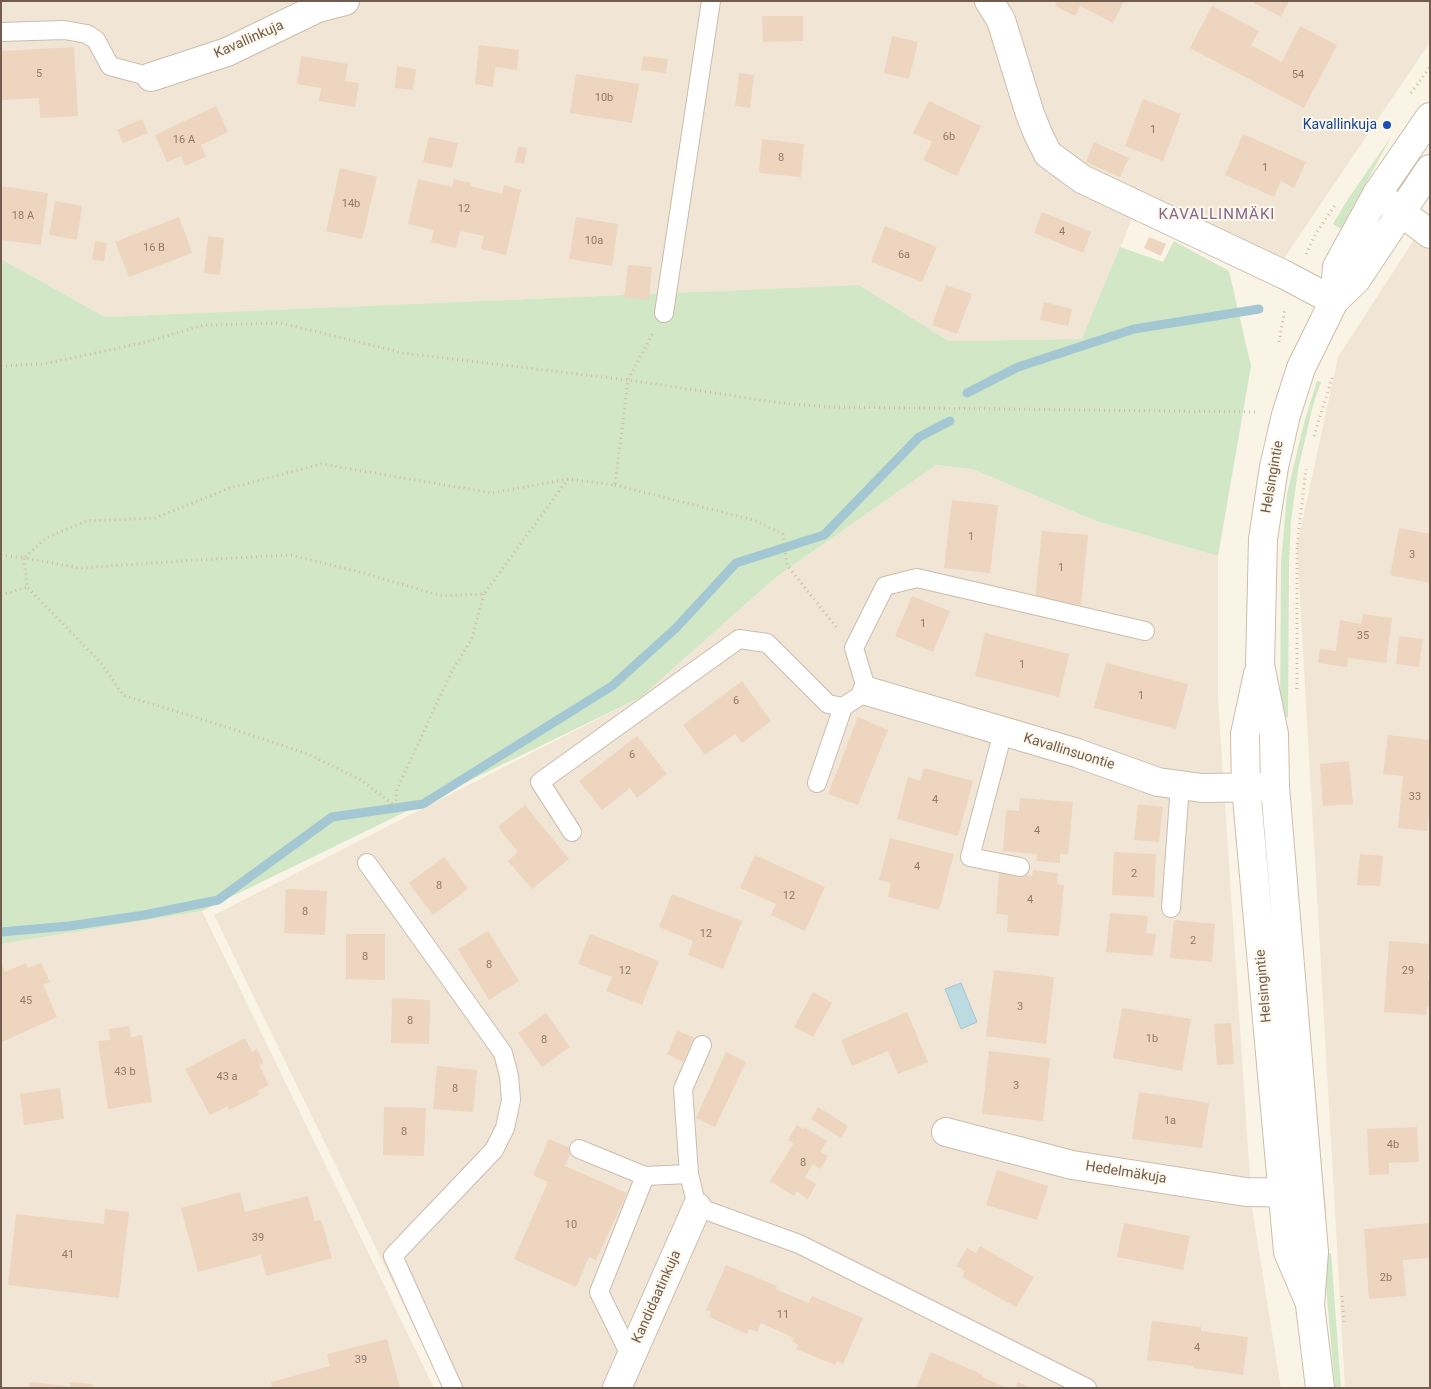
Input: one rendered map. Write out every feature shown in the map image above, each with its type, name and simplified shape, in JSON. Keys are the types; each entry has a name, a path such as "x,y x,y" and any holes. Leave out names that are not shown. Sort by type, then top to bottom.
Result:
{"main road":[{"name":"Kavallinkuja","path":"151,77 227,52 318,8 345,1"},
{"path":"989,1 1001,20 1030,114 1048,154 1082,179 1294,279 1334,301"},
{"name":"Helsingintie","path":"1296,1193 1246,788 1245,734 1260,665 1263,539 1274,467 1286,415 1302,368 1334,301 1337,267 1377,194 1430,117"},
{"name":"Helsingintie","path":"1334,301 1356,280 1430,170"},
{"path":"1377,194 1430,234"},
{"name":"Helsingintie","path":"1260,665 1274,734 1296,1193 1288,1252 1310,1305 1320,1388"},
{"name":"Kavallinsuontie","path":"867,690 1078,754 1158,782 1202,788 1276,788"},
{"name":"Hedelmäkuja","path":"946,1132 1072,1165 1246,1192 1296,1193"},
{"name":"Kandidaatinkuja","path":"617,1388 697,1207"}],"lane":[{"path":"664,313 711,1"},
{"path":"1,32 64,30 87,34 96,40 110,66 151,77"},
{"path":"817,783 843,707 867,690 854,648 885,586 917,578 1145,631"},
{"path":"572,832 540,782 739,639 767,643 828,704 843,707"},
{"path":"1003,732 970,858 1020,867"},
{"path":"1171,908 1180,785"},
{"path":"367,863 502,1053 509,1076 511,1100 504,1128 494,1150 393,1256 453,1388"},
{"path":"702,1045 683,1089 689,1174 697,1207 799,1244 1087,1388"},
{"path":"579,1149 645,1176 689,1174"},
{"path":"631,1357 599,1292 645,1176"}],"path":[{"path":"615,485 628,380 664,313"},
{"path":"1,366 44,364 142,343 204,324 281,322 403,353 628,380 781,403 828,407 1264,412"},
{"path":"1314,436 1336,366"},
{"path":"1297,694 1297,546 1307,463"},
{"path":"24,558 46,538 86,522 155,518 230,488 322,464 492,492 568,479 615,485 754,520 783,534 787,565 854,648"},
{"path":"24,558 27,588 102,664 122,695 308,754 361,780 396,806 398,790 451,673 472,638 484,594 568,479"},
{"path":"1,555 80,568 290,555 356,571 442,596 484,594"},
{"path":"1,596 27,588"},
{"path":"1342,1290 1345,1329"}],"shaded area":[{"path":"1,1 1430,1 1430,42 1281,263 1143,192 1083,339 949,341 859,285 105,317 1,259"},
{"path":"1430,215 1430,1388 1345,1388 1297,546 1338,357"},
{"path":"936,465 972,469 1096,521 1218,556 1218,699 1252,1208 1281,1388 444,1388 214,915 641,697 775,578"},
{"path":"202,911 434,1388 1,1388 1,944"}],"green space":[{"path":"1391,137 1341,229 1333,224"},
{"path":"1174,241 1229,271 1251,366 1218,556 1096,521 972,469 936,465 775,578 641,697 202,911 1,944 1,259 105,317 859,285 949,341 1082,339 1120,247 1163,262"},
{"path":"1317,381 1321,382 1313,405 1298,470 1291,521 1288,717 1280,717 1281,563 1287,494 1304,423"},
{"path":"1290,858 1295,860 1326,1213 1321,1213"},
{"path":"1323,1253 1331,1253 1341,1388 1335,1388"}],"water":[{"path":"961,983 977,1022 961,1029 945,989"}],"building":[{"path":"1057,1 1124,1 1113,23 1080,6 1075,16 1055,6"},
{"path":"1255,1 1289,1 1281,17 1254,3"},
{"path":"1212,6 1259,31 1251,45 1282,62 1300,26 1337,45 1304,108 1190,48"},
{"path":"762,16 803,16 803,41 763,42"},
{"path":"892,36 918,42 909,79 884,73"},
{"path":"479,45 519,50 517,70 495,67 493,87 475,84"},
{"path":"74,47 78,116 40,118 39,98 1,100 1,51"},
{"path":"301,56 348,64 345,81 359,83 355,107 319,101 321,88 297,84"},
{"path":"643,56 668,59 666,73 641,70"},
{"path":"397,66 416,69 413,90 395,88"},
{"path":"739,73 754,75 750,108 735,106"},
{"path":"576,74 639,84 632,123 570,113"},
{"path":"1143,99 1181,114 1163,161 1125,146"},
{"path":"929,101 981,126 957,176 923,160 932,142 913,133"},
{"path":"216,106 228,132 201,145 206,157 185,166 181,156 167,162 155,135"},
{"path":"142,119 148,133 123,143 117,130"},
{"path":"1243,134 1306,162 1294,188 1281,181 1274,197 1225,175"},
{"path":"429,137 458,143 452,168 423,162"},
{"path":"762,139 804,144 801,177 759,173"},
{"path":"1094,142 1129,158 1120,177 1086,162"},
{"path":"518,147 527,148 524,164 515,162"},
{"path":"340,168 377,177 362,239 326,231"},
{"path":"418,179 452,187 454,179 471,183 470,186 502,194 504,185 521,190 506,255 481,249 484,236 460,231 456,248 431,242 434,230 408,224"},
{"path":"1,186 48,193 41,245 1,240"},
{"path":"55,201 82,206 77,240 49,235"},
{"path":"1042,212 1091,232 1083,253 1034,233"},
{"path":"179,217 192,253 129,277 115,242"},
{"path":"576,217 618,224 612,266 569,259"},
{"path":"885,226 937,247 922,282 871,262"},
{"path":"208,236 224,238 220,275 204,273"},
{"path":"1149,237 1166,244 1161,256 1144,248"},
{"path":"95,241 107,243 104,261 92,260"},
{"path":"628,265 652,267 649,300 624,298"},
{"path":"946,285 972,294 957,334 932,325"},
{"path":"1044,302 1072,309 1068,326 1040,320"},
{"path":"952,500 998,505 990,573 944,568"},
{"path":"1399,528 1430,534 1430,583 1390,575"},
{"path":"1042,531 1088,535 1081,605 1035,600"},
{"path":"912,596 950,611 933,652 895,636"},
{"path":"1363,614 1392,618 1386,663 1348,658 1347,667 1318,663 1320,649 1336,651 1340,620 1361,624"},
{"path":"985,633 1069,654 1059,697 975,676"},
{"path":"1399,636 1423,639 1419,667 1396,664"},
{"path":"1106,663 1188,684 1176,729 1094,708"},
{"path":"742,681 771,721 742,743 735,734 705,755 683,725"},
{"path":"858,717 888,730 858,805 828,794"},
{"path":"1388,735 1430,740 1430,819 1428,818 1427,831 1398,828 1403,776 1383,774"},
{"path":"637,736 667,774 637,798 630,788 602,810 579,781"},
{"path":"1349,761 1353,804 1323,806 1320,764"},
{"path":"924,768 973,781 958,836 897,819 908,777 920,781"},
{"path":"1020,798 1073,802 1068,854 1060,854 1060,863 1036,861 1037,854 1003,851 1006,810 1019,811"},
{"path":"1138,804 1163,807 1159,842 1134,840"},
{"path":"525,805 569,859 532,889 508,861 518,852 498,827"},
{"path":"890,838 954,854 939,910 888,897 891,883 879,880"},
{"path":"1114,852 1156,854 1154,897 1112,895"},
{"path":"1360,854 1383,856 1380,886 1357,885"},
{"path":"755,855 825,887 805,931 771,915 776,904 740,888"},
{"path":"444,857 468,889 433,915 409,883"},
{"path":"1033,870 1058,873 1057,884 1064,885 1059,936 1007,932 1008,915 996,914 999,873 1032,876"},
{"path":"286,889 327,891 325,935 284,933"},
{"path":"672,894 742,921 723,969 688,955 693,941 659,927"},
{"path":"1110,913 1148,916 1146,933 1156,934 1153,956 1106,952"},
{"path":"1174,920 1215,924 1212,962 1170,958"},
{"path":"488,931 519,981 489,1000 458,949"},
{"path":"346,934 385,934 385,980 346,979"},
{"path":"590,934 659,961 642,1005 606,991 612,977 578,964"},
{"path":"1389,941 1430,944 1428,980 1430,980 1430,1007 1427,1007 1426,1015 1384,1012"},
{"path":"1,963 5,972 26,963 28,968 41,963 50,982 43,985 57,1017 2,1042"},
{"path":"994,970 1054,977 1046,1044 986,1036"},
{"path":"813,992 832,1003 813,1037 794,1027"},
{"path":"392,998 430,1000 429,1044 391,1043"},
{"path":"1122,1008 1191,1019 1182,1071 1113,1058"},
{"path":"907,1012 928,1062 898,1074 888,1051 852,1066 841,1040"},
{"path":"546,1013 570,1047 542,1067 518,1033"},
{"path":"1231,1023 1234,1064 1217,1065 1214,1024"},
{"path":"129,1026 131,1037 142,1035 152,1102 108,1109 98,1041 110,1040 109,1029"},
{"path":"677,1031 694,1037 683,1062 667,1054"},
{"path":"245,1038 252,1052 257,1049 264,1063 259,1065 269,1085 257,1091 259,1095 229,1110 228,1106 210,1115 185,1069"},
{"path":"989,1051 1050,1058 1043,1121 982,1114"},
{"path":"726,1052 746,1062 715,1127 696,1118"},
{"path":"437,1066 477,1070 473,1112 433,1109"},
{"path":"60,1088 64,1119 24,1125 20,1094"},
{"path":"1139,1092 1209,1103 1202,1148 1132,1139"},
{"path":"384,1107 426,1108 424,1156 383,1155"},
{"path":"818,1107 848,1126 841,1138 811,1119"},
{"path":"797,1125 803,1129 804,1127 827,1141 820,1152 828,1156 820,1169 813,1164 805,1177 816,1184 808,1199 796,1191 794,1196 770,1181 794,1143 788,1140"},
{"path":"1417,1127 1419,1162 1389,1163 1389,1174 1369,1175 1367,1129"},
{"path":"549,1139 572,1149 565,1166 627,1193 596,1260 589,1257 576,1287 514,1259 548,1182 533,1175"},
{"path":"997,1170 1048,1186 1037,1220 986,1205"},
{"path":"240,1192 245,1212 308,1196 315,1221 321,1220 332,1258 266,1276 261,1255 198,1272 181,1208"},
{"path":"105,1209 129,1212 119,1298 8,1285 16,1214 104,1224"},
{"path":"1124,1223 1190,1236 1183,1270 1117,1257"},
{"path":"1430,1223 1430,1258 1403,1260 1406,1296 1369,1299 1364,1229"},
{"path":"980,1246 1034,1277 1016,1307 962,1277 965,1271 956,1266 967,1248 976,1253"},
{"path":"726,1265 777,1286 775,1289 809,1303 812,1296 863,1318 843,1364 837,1361 835,1365 796,1349 798,1344 792,1342 794,1338 761,1323 757,1332 749,1329 747,1334 709,1317 711,1312 706,1310"},
{"path":"1152,1321 1201,1327 1201,1331 1248,1337 1243,1375 1147,1360"},
{"path":"387,1339 400,1388 272,1388 271,1382 330,1366 327,1354"},
{"path":"931,1352 983,1375 982,1377 1007,1388 916,1388"},
{"path":"30,1382 67,1386 67,1388 29,1388"},
{"path":"70,1382 93,1384 93,1388 70,1388"},
{"path":"1018,1382 1032,1388 1016,1388"}],"waterway":[{"path":"967,393 1018,367 1134,329 1259,309"},
{"path":"1,932 69,926 144,915 218,900 332,817 423,804 612,686 676,628 736,563 824,535 919,437 950,421"}],"place":[{"name":"Kavallinkuja","path":"1387,125"}],"district":[{"name":"KAVALLINMÄKI","path":"1217,215"}]}
